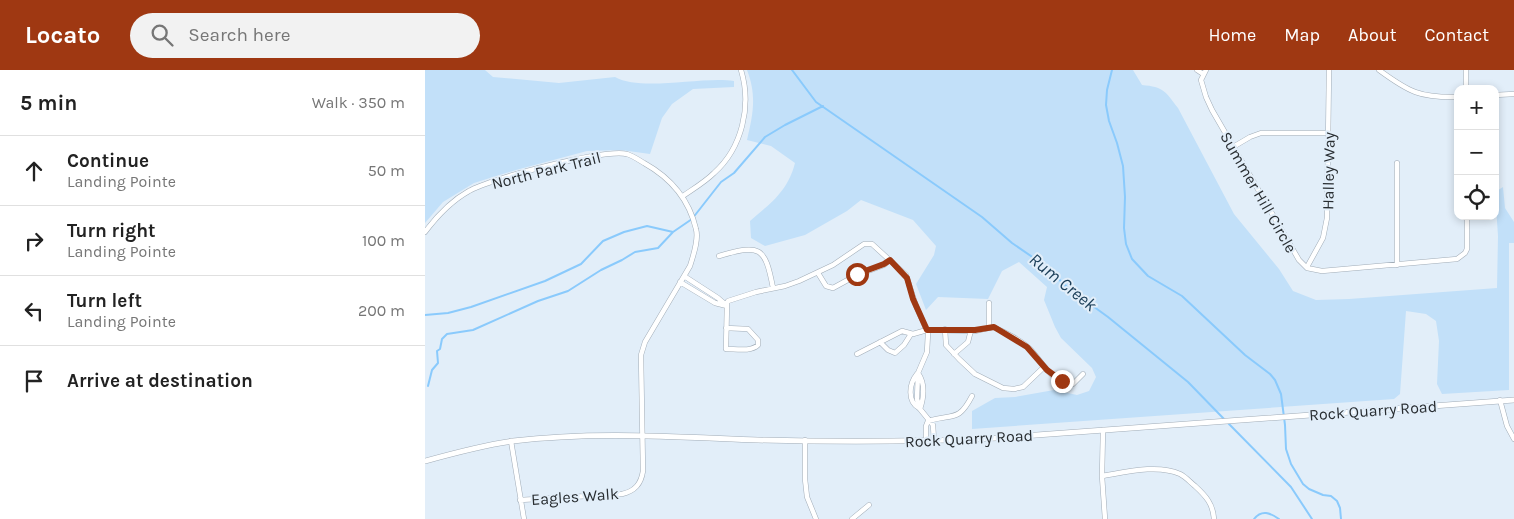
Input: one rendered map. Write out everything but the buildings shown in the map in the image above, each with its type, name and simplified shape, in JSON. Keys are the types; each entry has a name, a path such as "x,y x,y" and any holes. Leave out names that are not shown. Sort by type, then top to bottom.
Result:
{"street":[{"path":"683,196 714,173 724,162 735,144 742,126 745,108 746,89 741,70"},
{"path":"1197,70 1205,72"},
{"name":"Halley Way","path":"1307,267 1320,244 1327,222 1329,70"},
{"path":"1379,70 1400,86 1416,93 1431,97 1454,97"},
{"path":"1466,70 1466,85"},
{"name":"Summer Hill Circle","path":"1205,72 1201,80 1206,97 1284,237 1299,260 1307,267 1322,271 1457,259 1465,253 1467,247 1467,220"},
{"path":"1499,95 1514,94"},
{"path":"1233,147 1261,133 1328,132"},
{"name":"North Park Trail","path":"425,232 436,218 470,190 517,174 600,154 626,154 662,173 683,196 697,230 690,266 645,342 641,355 642,437"},
{"path":"1397,163 1397,265"},
{"path":"727,328 748,329 757,340 758,345 752,349 726,349 728,301 795,283 818,273 868,243 873,245 907,278 913,299 929,335 927,352 918,373 912,381 911,400 933,425 934,441"},
{"path":"719,256 745,249 758,252 768,263 773,288"},
{"path":"818,273 826,286 833,288 890,260"},
{"path":"684,276 727,306"},
{"path":"680,282 715,303 727,306"},
{"path":"989,303 989,327"},
{"path":"857,354 902,330 911,334 927,330 971,330 989,327 997,328 1027,347 1044,367 1059,379 1070,384 1075,383 1083,374"},
{"path":"945,329 945,343 954,354 975,374 1005,389 1023,387 1044,367"},
{"path":"954,354 969,340 971,330"},
{"path":"880,342 887,350 895,353 905,345 911,334"},
{"path":"918,373 923,382 923,401 920,409"},
{"path":"928,421 959,414 966,408 972,396"},
{"path":"1500,400 1507,426 1514,439"},
{"name":"Rock Quarry Road","path":"425,461 511,441 577,436 934,441 1514,400"},
{"path":"926,441 928,421"},
{"path":"1103,430 1105,519"},
{"name":"Eagles Walk","path":"520,500 615,495 632,491 642,476 642,437"},
{"path":"805,440 807,497 816,519"},
{"path":"511,441 523,519"},
{"path":"1103,476 1154,470 1171,471 1180,474 1210,501 1214,519"},
{"path":"852,519 869,505"}],"shaded area":[{"path":"425,70 485,70 493,77 559,83 615,77 627,81 656,84 721,80 734,81 734,87 693,89 672,104 662,118 650,154 621,150 587,151 516,170 474,183 443,202 425,223"},
{"path":"747,70 1133,70 1142,85 1160,89 1178,108 1234,214 1279,269 1293,291 1316,300 1497,288 1497,220 1499,220 1499,190 1503,187 1505,208 1514,222 1514,243 1509,243 1509,390 1442,394 1437,384 1439,341 1436,321 1426,314 1406,311 1400,394 1394,399 972,429 972,411 995,398 1015,397 1054,390 1077,395 1089,391 1096,377 1092,368 1061,338 1055,327 1044,300 1047,287 1019,262 1002,271 988,299 938,297 926,310 916,284 934,255 936,246 913,220 861,200 847,211 805,235 765,246 751,238 750,221 778,196 788,181 795,163 771,146 747,140 753,105"}],"waterway":[{"name":"Rum Creek","path":"792,70 816,102 982,217 1012,243 1044,265 1068,288 1108,317 1188,382 1225,420"},
{"path":"1112,70 1107,90 1106,105 1123,166 1124,228 1126,244 1132,259 1148,276 1182,296 1245,355 1275,380 1281,394 1286,449 1291,464 1303,484 1309,489 1331,496 1337,501 1341,519"},
{"path":"428,386 432,370 438,363 437,351 440,349 442,339 447,334 473,330 538,301 568,291 601,270 635,252 658,248 673,232 692,219 721,182 734,173 765,137 823,106"},
{"path":"425,315 448,313 471,307 545,281 581,264 603,241 624,232 647,226 673,232"},
{"name":"Rum Creek","path":"1228,423 1291,487 1312,519"},
{"path":"1254,519 1263,513 1279,519"}],"route":[{"path":"857,274 887,263 890,260 907,278 915,306 927,330 975,330 994,327 1031,350 1037,360 1062,381"}]}
